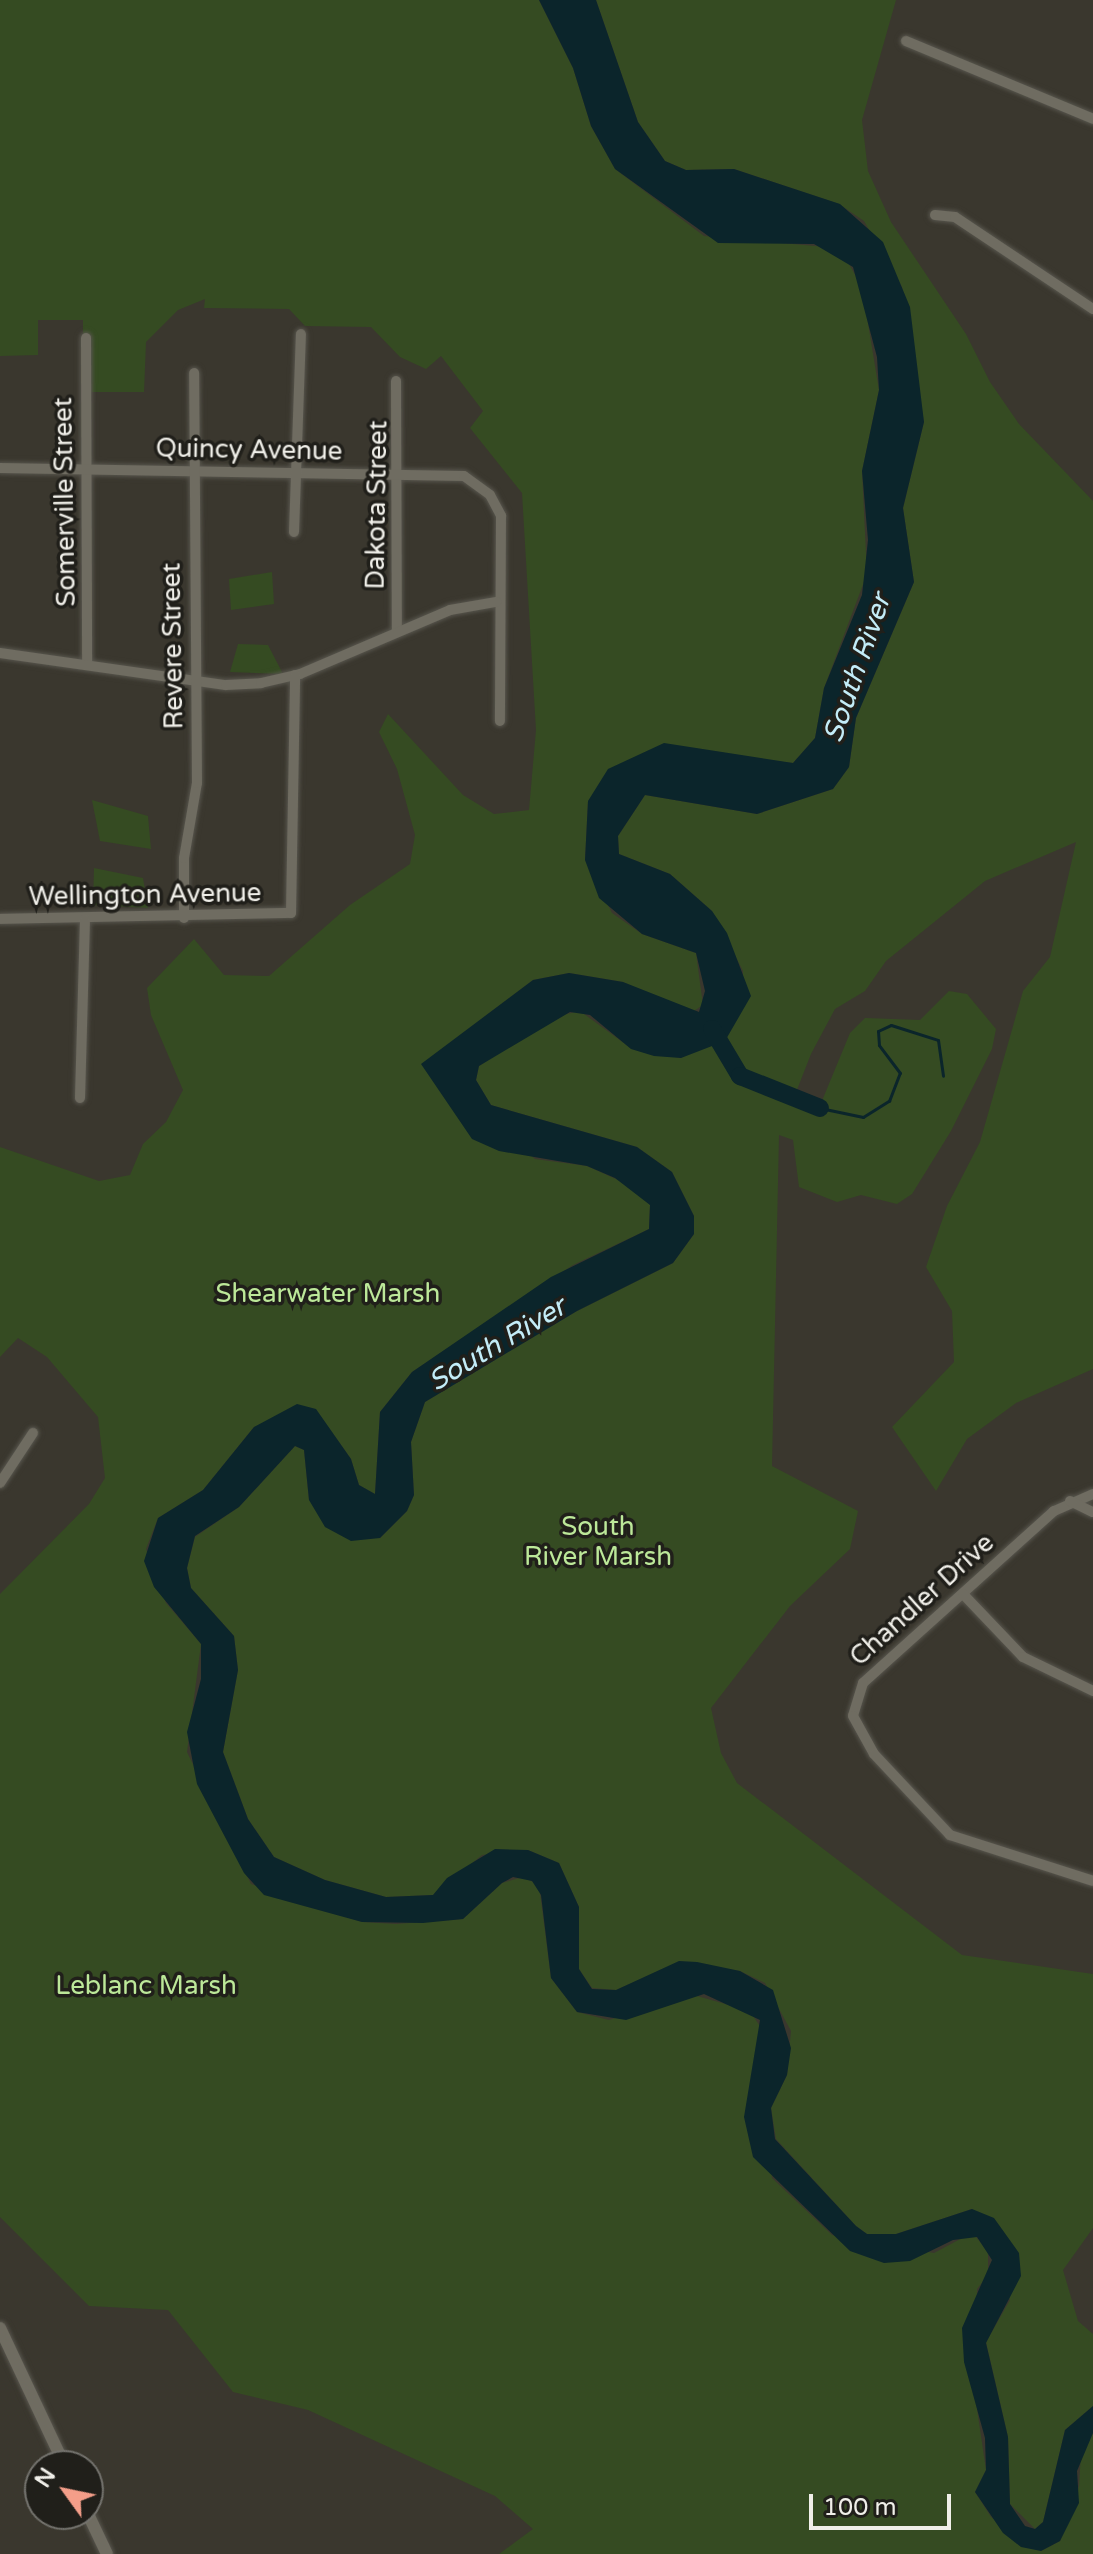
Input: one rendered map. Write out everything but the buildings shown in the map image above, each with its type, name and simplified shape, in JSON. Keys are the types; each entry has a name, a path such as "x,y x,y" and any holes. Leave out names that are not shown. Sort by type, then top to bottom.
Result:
{"street":[{"path":"906,41 1093,119"},
{"path":"935,215 955,217 1093,309"},
{"path":"294,532 301,334"},
{"name":"Somerville Street","path":"86,338 87,665"},
{"name":"Revere Street","path":"184,918 184,858 197,783 194,373"},
{"name":"Dakota Street","path":"396,381 400,474 397,630"},
{"name":"Quincy Avenue","path":"0,468 464,476 491,495 502,525 496,602"},
{"path":"0,653 241,685 295,675 450,610 496,602 503,630 500,721"},
{"name":"Wellington Avenue","path":"0,919 184,918 291,913 295,675"},
{"path":"80,1098 85,920"},
{"path":"0,1483 33,1433"},
{"name":"Chandler Drive","path":"1093,1494 1070,1501 858,1689 857,1729 950,1835 1093,1881"},
{"path":"1070,1501 1093,1512"},
{"path":"963,1594 1023,1657 1093,1691"},
{"path":"0,2328 57,2450"},
{"path":"96,2530 107,2554"}],"green space":[{"path":"0,0 539,0 573,68 591,126 615,169 704,236 826,247 845,257 862,287 879,390 862,471 867,574 824,688 815,738 793,763 745,758 588,801 585,860 612,913 642,934 696,953 703,1005 691,1013 623,982 569,973 533,980 422,1064 535,1159 587,1166 629,1185 650,1205 649,1229 573,1265 412,1372 380,1412 375,1494 359,1485 351,1459 316,1410 254,1427 203,1490 158,1518 146,1549 166,1603 201,1644 187,1752 251,1884 362,1922 396,1924 463,1919 502,1883 523,1877 539,1885 551,1978 577,2012 609,2020 690,1994 750,2011 763,2031 772,2178 832,2235 934,2253 966,2236 976,2237 988,2252 988,2275 977,2289 976,2402 986,2470 975,2492 991,2517 1041,2551 1060,2541 1079,2486 1081,2453 1093,2433 1093,2554 499,2554 533,2529 495,2496 308,2410 233,2392 168,2310 89,2306 0,2217 0,1594 89,1504 105,1478 98,1417 47,1357 18,1338 0,1357 0,1147 99,1181 130,1175 143,1144 166,1122 183,1090 151,1015 147,988 194,939 224,975 269,976 350,905 410,864 415,835 397,769 379,732 388,714 463,795 494,814 529,810 536,730 522,493 470,428 483,411 441,356 426,369 400,357 371,327 305,326 289,309 204,308 205,299 178,310 146,342 144,392 83,392 83,320 38,320 38,355 0,356"},
{"name":"South River Marsh","path":"596,0 896,0 862,120 868,171 891,222 966,334 990,382 1019,424 1093,501 1093,1369 1016,1403 967,1439 936,1491 892,1427 954,1362 952,1311 926,1267 947,1206 980,1142 1023,991 1050,957 1076,842 985,881 886,961 865,991 835,1009 811,1054 793,1100 819,1108 850,1033 865,1018 920,1020 949,991 967,994 996,1029 992,1049 951,1131 912,1194 897,1204 861,1195 837,1202 799,1187 793,1140 779,1135 772,1466 858,1511 850,1549 790,1606 711,1708 721,1753 737,1783 962,1955 1093,1974 1093,2228 1063,2270 1078,2321 1093,2334 1093,2406 1065,2430 1043,2522 1035,2529 1010,2504 1008,2437 986,2342 1010,2300 972,2209 896,2234 867,2234 856,2226 776,2139 771,2108 787,2075 791,2031 765,1983 740,1971 679,1962 616,1990 592,1988 579,1969 579,1907 559,1863 528,1850 482,1855 433,1895 386,1897 325,1880 274,1857 248,1819 223,1752 238,1670 234,1636 191,1588 187,1568 195,1537 239,1507 295,1446 304,1450 309,1500 380,1538 407,1511 414,1495 411,1442 425,1402 577,1311 673,1263 694,1234 694,1216 672,1172 637,1147 491,1105 476,1080 479,1066 554,1017 580,1011 632,1049 681,1058 743,987 743,971 712,911 670,874 619,854 618,836 645,795 757,814 833,789 849,767 856,718 914,582 903,508 924,422 902,287 864,221 839,204 734,169 686,170 665,161 638,122"},
{"path":"272,572 274,604 231,610 229,579"},
{"path":"238,644 268,645 283,674 230,672"},
{"path":"92,800 148,816 151,849 100,841"},
{"path":"94,868 143,878 148,908 93,905"}],"water":[{"name":"South River","path":"539,0 596,0 638,122 665,161 686,170 734,169 840,204 883,242 910,307 924,422 903,508 914,582 856,718 849,767 833,789 757,814 645,795 618,836 619,854 670,874 712,911 727,933 751,996 725,1041 681,1058 654,1056 631,1049 590,1015 570,1012 479,1066 476,1080 491,1105 637,1147 672,1172 694,1216 694,1234 673,1263 577,1311 425,1402 411,1442 414,1495 407,1511 380,1538 351,1541 325,1527 309,1500 304,1450 295,1446 239,1507 195,1536 187,1568 191,1588 234,1636 238,1670 223,1752 248,1819 274,1857 325,1880 386,1897 433,1895 447,1878 495,1849 528,1850 559,1863 579,1907 579,1969 592,1989 616,1990 679,1961 740,1971 773,1990 791,2048 787,2075 771,2108 775,2139 856,2226 867,2234 896,2234 972,2209 994,2218 1019,2253 1021,2276 986,2343 1008,2437 1010,2504 1025,2526 1035,2529 1043,2522 1065,2430 1093,2406 1093,2433 1077,2471 1079,2503 1060,2541 1041,2551 1021,2547 1003,2533 975,2492 986,2470 985,2438 964,2362 962,2328 992,2260 977,2237 953,2240 910,2261 884,2263 850,2251 753,2157 744,2117 760,2020 704,1994 626,2020 577,2012 551,1978 541,1895 532,1881 513,1877 502,1883 463,1919 423,1923 362,1922 264,1895 244,1873 197,1784 187,1732 201,1679 201,1644 154,1587 144,1561 158,1518 203,1490 254,1427 297,1404 316,1409 351,1459 359,1485 375,1494 380,1412 412,1372 551,1277 649,1229 650,1205 615,1178 587,1166 499,1151 472,1139 421,1064 533,980 569,973 623,982 699,1012 705,991 696,953 642,934 599,898 585,860 588,801 608,769 664,743 793,763 815,738 824,688 862,595 868,540 862,471 879,390 877,357 853,267 814,244 718,243 615,169 591,126 573,68"}],"waterway":[{"path":"820,1108 863,1117 889,1101 900,1073 879,1045 878,1031 891,1025 938,1040 943,1076"},
{"path":"712,1029 740,1076 820,1108"}],"park label":[{"name":"Shearwater Marsh","path":"328,1294"},
{"name":"Leblanc Marsh","path":"146,1986"}]}
